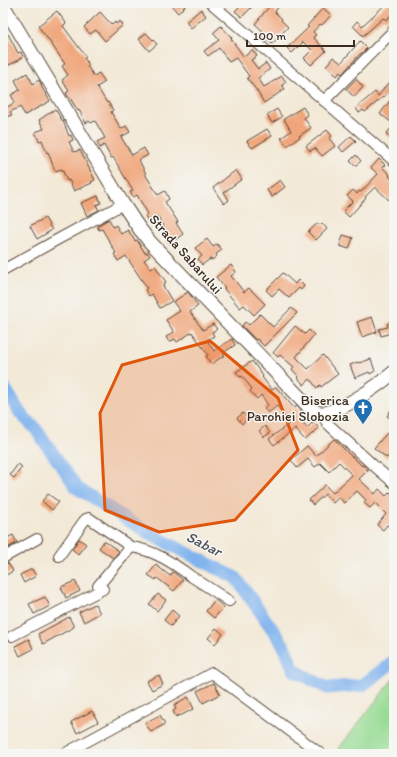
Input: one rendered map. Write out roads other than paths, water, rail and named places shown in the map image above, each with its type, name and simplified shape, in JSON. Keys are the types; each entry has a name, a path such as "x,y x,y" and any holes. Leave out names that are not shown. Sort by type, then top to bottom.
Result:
{"main road":[{"name":"Strada Sabarului","path":"3,5 139,228 150,242 305,404 320,413"},
{"path":"320,413 331,411 346,404 385,380 394,372"}],"street":[{"path":"211,3 394,161"},
{"path":"324,101 394,30"},
{"path":"3,270 123,204"},
{"name":"Strada Sabarului","path":"320,413 328,424 394,483"},
{"path":"59,556 84,521 89,518 130,547 155,553 229,601"},
{"path":"3,558 37,540"},
{"path":"12,636 100,588 130,547"},
{"path":"64,754 212,673 320,754"}],"waterway":[{"name":"Sabar","path":"3,385 20,413 35,428 77,488 150,534 236,578 283,644 294,670 327,688 363,685 394,661"}],"place":[{"name":"Biserica Parohiei Slobozia","path":"363,425"}]}
